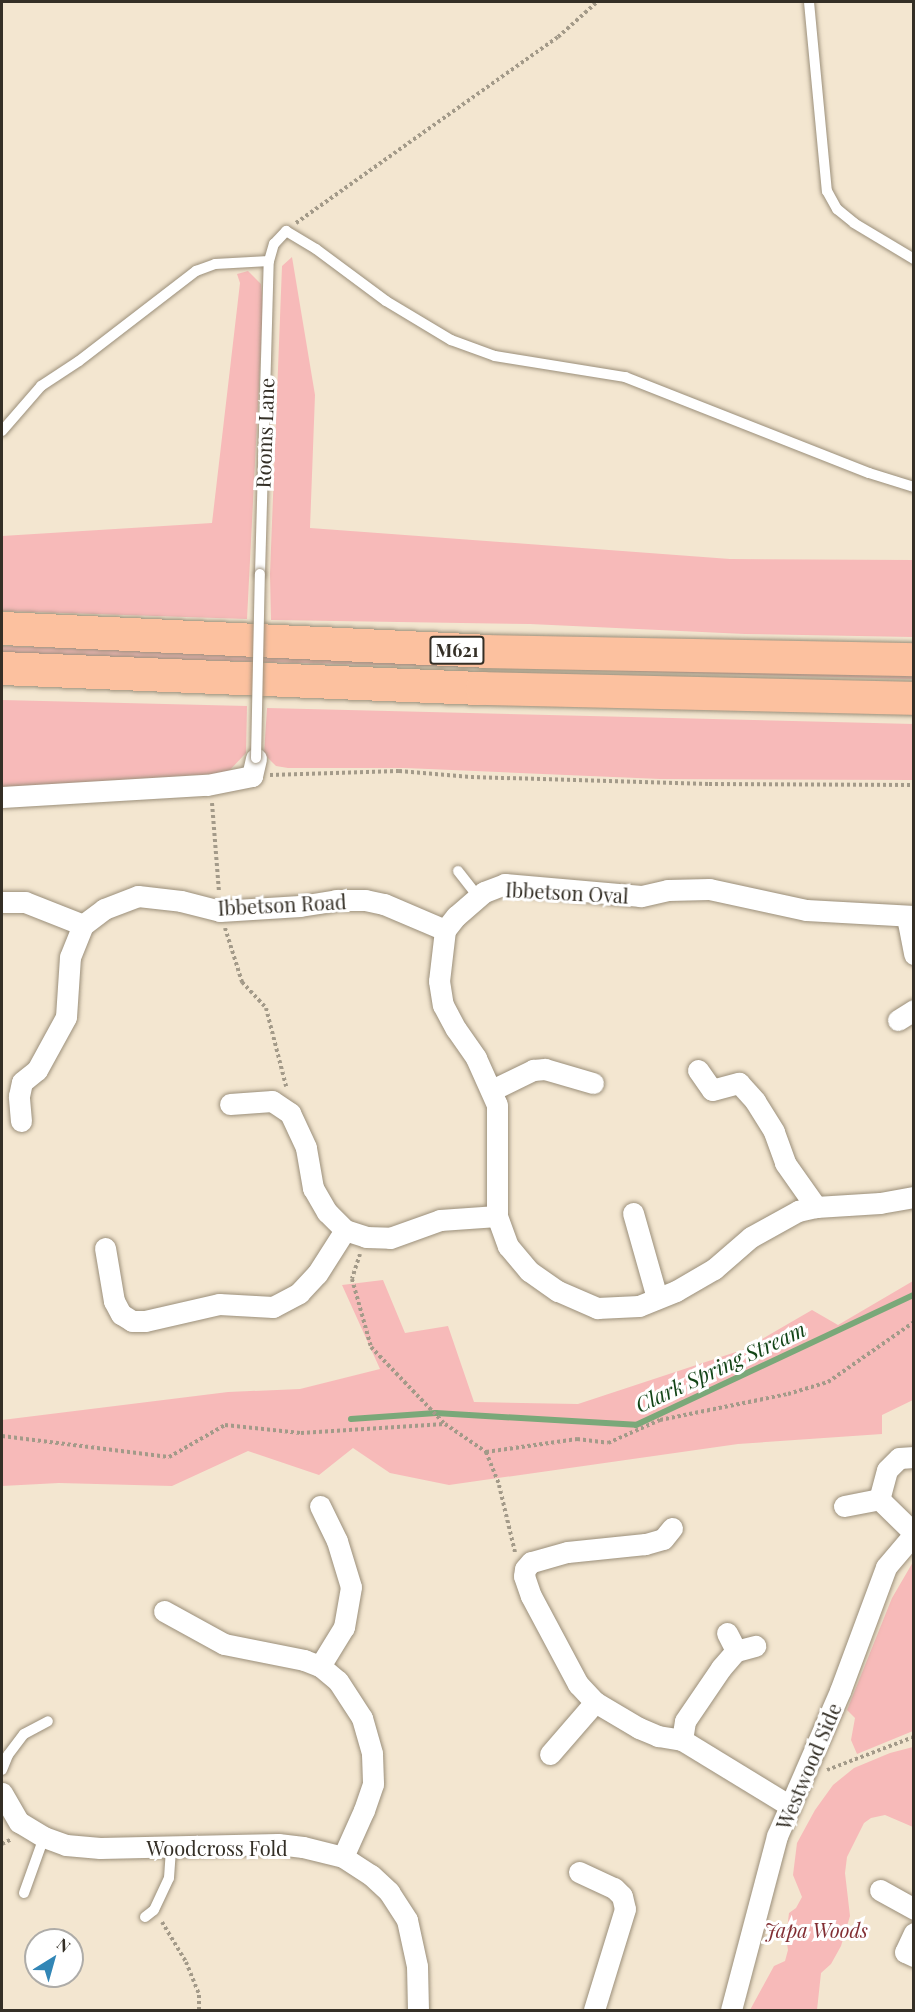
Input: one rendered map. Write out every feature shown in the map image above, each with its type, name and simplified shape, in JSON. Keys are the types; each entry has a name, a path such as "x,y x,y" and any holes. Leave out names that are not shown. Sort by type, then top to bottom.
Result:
{"highway":[{"name":"M621","path":"2,628 485,651 914,659"},
{"name":"M621","path":"2,668 482,688 914,698"}],"street":[{"path":"2,797 207,785 254,767"},
{"name":"Ibbetson Oval","path":"445,930 456,916 478,897 505,884 641,896 669,890 709,889 806,910 899,914 910,917"},
{"name":"Ibbetson Road","path":"82,925 104,909 138,896 181,901 220,911 300,906 336,900 365,900 384,904 445,930"},
{"path":"2,902 25,902 82,925 70,957 66,1017 37,1070 22,1082 19,1096 21,1120"},
{"path":"910,917 914,954"},
{"path":"445,930 439,981 443,1005 492,1090 497,1105 497,1216 508,1246 529,1271 558,1291 597,1308 639,1306 714,1269 751,1237 798,1211 816,1207 880,1203 914,1197"},
{"path":"492,1090 533,1070 545,1069 593,1083"},
{"path":"698,1070 712,1090 739,1083 750,1095 774,1132 785,1163 816,1207"},
{"path":"230,1104 285,1099 302,1137 313,1188 327,1212 345,1230 366,1237 390,1238 440,1220 497,1216"},
{"path":"633,1213 657,1298"},
{"path":"105,1248 114,1301 121,1314 132,1321 145,1321 219,1304 273,1306 299,1293 305,1287 317,1274 345,1230"},
{"path":"879,1499 887,1470 899,1458 914,1457"},
{"path":"844,1506 879,1499"},
{"path":"879,1499 914,1534"},
{"path":"320,1506 337,1541 351,1587 344,1627 320,1666"},
{"path":"672,1528 663,1539 645,1544 567,1552 539,1559 525,1569 526,1582 578,1684 595,1702 639,1728 658,1736 682,1740 790,1806"},
{"name":"Westwood Side","path":"731,2010 777,1836 840,1691 886,1567 914,1534"},
{"path":"164,1611 224,1644 304,1660 320,1666 338,1681 362,1718 372,1754 373,1784 343,1857"},
{"path":"682,1740 685,1721 695,1702 739,1643"},
{"path":"550,1754 595,1702"},
{"name":"Woodcross Fold","path":"2,1792 19,1822 44,1838 66,1845 100,1848 278,1844 303,1847 343,1857 371,1875 389,1892 406,1920 417,1966 418,2010"},
{"path":"579,1872 614,1888 622,1896 625,1910 594,2010"},
{"path":"880,1890 914,1909"},
{"path":"914,1933 905,1952 914,1956"}],"lane":[{"path":"809,2 827,191 837,209 854,223 914,259"},
{"name":"Rooms Lane","path":"254,767 268,261 274,244 286,231"},
{"path":"286,231 316,249 386,301 451,340 495,356 625,377 826,457 914,487"},
{"path":"2,431 41,386 79,361 196,271 215,264 268,261"},
{"path":"458,871 478,897"},
{"path":"2,1770 8,1755 24,1734 48,1721"},
{"path":"24,1893 44,1838"},
{"path":"150,1913 169,1878 171,1847"}],"path":[{"path":"286,231 558,37 597,2"},
{"path":"254,767 399,771 471,777 697,783 914,785"},
{"path":"207,785 213,806 220,911 242,982 266,1008 285,1099"},
{"path":"366,1237 352,1279 371,1347 445,1424 486,1452 499,1485 512,1546 526,1582"},
{"path":"486,1452 577,1439 608,1443 660,1420 788,1394 828,1382 914,1322"},
{"path":"2,1436 169,1457 225,1425 301,1433 445,1424"},
{"path":"801,1780 914,1737"},
{"path":"150,1913 186,1962 199,1995 199,2010"}],"green space":[{"path":"292,257 315,395 310,528 730,559 913,560 913,637 745,634 530,624 271,620 270,574 282,266"},
{"path":"248,271 261,284 263,306 247,619 2,611 2,536 212,523 240,283 237,274"},
{"path":"2,646 913,673 914,679 2,655"},
{"path":"2,700 247,706 246,753 227,773 2,789"},
{"path":"267,708 914,724 913,780 660,779 405,768 288,768 276,766 264,754"},
{"path":"383,1280 405,1333 448,1326 474,1402 578,1404 745,1349 812,1310 838,1325 913,1281 913,1400 882,1415 882,1434 738,1444 449,1485 390,1473 353,1448 319,1475 248,1451 172,1486 59,1483 2,1486 2,1420 228,1392 300,1389 380,1369 342,1285"},
{"path":"913,1562 913,1731 857,1754 851,1740 855,1718 847,1710 892,1598"},
{"name":"Japa Woods","path":"913,1747 913,1827 885,1815 871,1818 864,1823 847,1857 845,1873 850,1916 841,1946 831,1964 821,1973 817,2010 750,2010 774,1966 785,1961 788,1950 786,1937 789,1913 796,1908 802,1897 793,1875 797,1843 815,1810 833,1785 854,1768 890,1753"}],"waterway":[{"name":"Clark Spring Stream","path":"351,1419 436,1413 636,1425 914,1295"}]}
